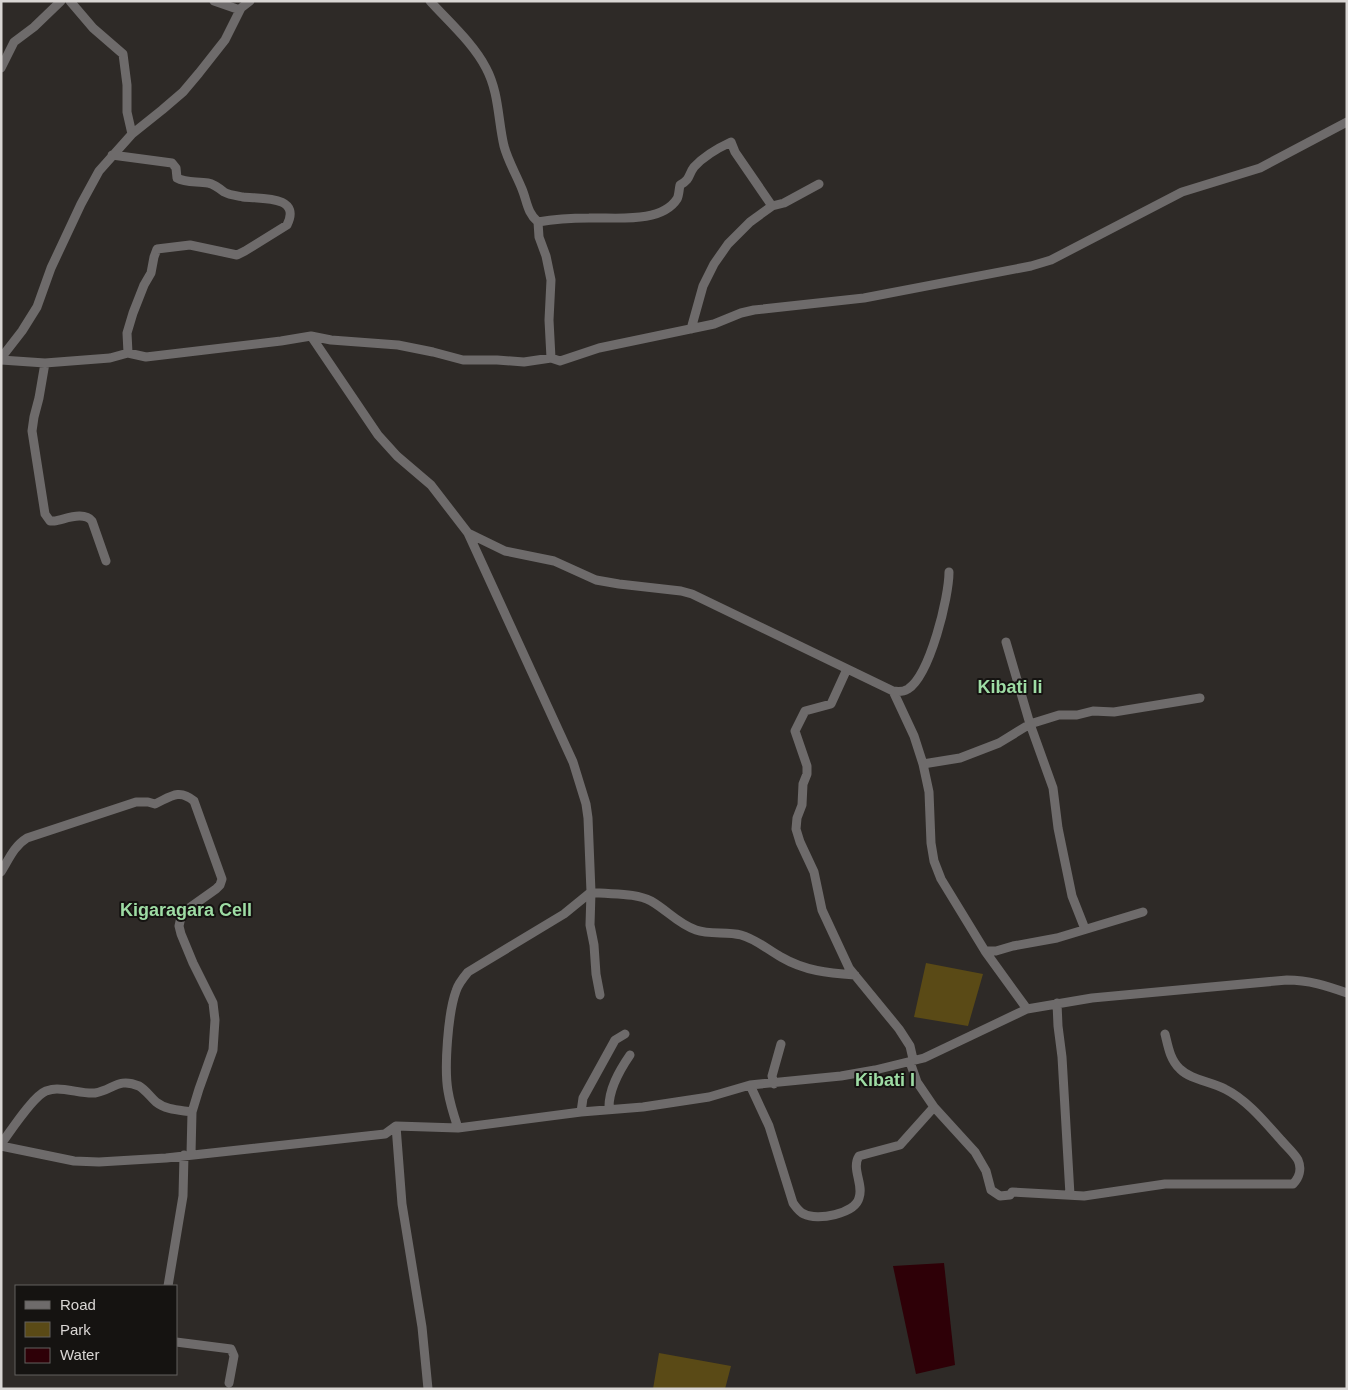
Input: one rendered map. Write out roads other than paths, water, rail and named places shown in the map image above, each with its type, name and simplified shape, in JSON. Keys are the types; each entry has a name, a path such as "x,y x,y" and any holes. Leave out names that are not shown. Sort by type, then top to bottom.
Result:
{"street":[{"path":"1,68 14,42 34,27 61,1"},
{"path":"70,1 93,28 123,54 127,85 127,112 132,134"},
{"path":"214,1 240,10"},
{"path":"1,359 22,332 37,307 51,268 99,171 132,134 169,104 199,73 225,40 240,10 250,1"},
{"path":"430,1 477,54 493,84 504,147 531,216 538,222 539,237 546,256 551,280 549,335 551,358"},
{"path":"1,359 45,363 110,358 128,353 146,357 311,336 332,340 406,346 463,360 524,362 551,358 560,361 599,348 714,324 754,310 864,298 1031,266 1051,260 1182,192 1260,168 1347,122"},
{"path":"538,222 564,218 629,218 654,214 668,208 678,198 680,185 688,181 694,167 717,148 731,142 735,152 772,206"},
{"path":"112,155 172,163 176,168 177,178 183,181 209,183 226,192 244,197 280,201 285,204 290,212 287,225 245,252 237,255 190,245 157,249 151,273 132,313 127,334 128,353"},
{"path":"691,329 700,295 714,264 737,234 772,206 790,200 819,184"},
{"path":"311,336 378,435 397,456 431,486 468,532 573,762 586,804 591,892 590,925 600,995"},
{"path":"45,363 32,431 45,514 50,521 80,516 90,518 106,561"},
{"path":"468,532 505,551 554,561 596,580 682,590 893,691 899,692 908,689 920,675 936,639 947,595 949,572"},
{"path":"1006,642 1030,724 1053,788 1058,828 1072,896 1081,928"},
{"path":"847,669 830,704 805,712 795,731 807,766 807,774 803,784 802,804 797,818 796,829 814,872 822,910 849,968 899,1028 910,1046 917,1082 934,1107 975,1152 986,1171 991,1190 1000,1196 1010,1195 1012,1192 1084,1196 1166,1184 1282,1186 1293,1184 1298,1178 1300,1169 1298,1160 1291,1150 1239,1097 1223,1088 1188,1075 1180,1069 1174,1061 1165,1034"},
{"path":"893,691 914,736 923,764 929,792 931,843 940,880 985,951 1027,1008"},
{"path":"923,764 960,758 999,743 1030,724 1059,715 1077,715 1093,711 1114,712 1200,698"},
{"path":"1,872 14,850 27,838 136,802 155,804 178,794 189,797 194,801 222,882 216,889 185,911 179,926 180,934 213,1003 215,1020 214,1050 192,1112 183,1196 168,1285"},
{"path":"458,1128 448,1092 446,1075 453,1001 461,980 468,972 564,914 591,892 642,898 651,901 688,927 699,931 741,935 762,944 779,956 805,968 818,972 855,975"},
{"path":"985,951 1013,946 1143,912"},
{"path":"192,1112 164,1107 140,1087 128,1083 119,1083 94,1093 54,1089 44,1091 36,1099 1,1145 74,1161 99,1162 188,1155 385,1134 396,1126 458,1128 709,1098 750,1086 841,1076 924,1058 1027,1008 1057,1003 1287,980 1306,980 1347,993"},
{"path":"1057,1003 1070,1195"},
{"path":"581,1112 583,1098 615,1040 625,1034"},
{"path":"774,1084 772,1076 781,1044"},
{"path":"609,1110 608,1100 630,1055"},
{"path":"750,1086 769,1126 793,1203 805,1215 836,1215 849,1210 857,1203 861,1188 856,1169 856,1161 859,1156 900,1145 934,1107"},
{"path":"396,1126 402,1204 422,1327 428,1389"},
{"path":"178,1342 231,1349 234,1356 229,1383"}],"water":[{"path":"944,1263 955,1365 916,1374 893,1266"}],"district":[{"name":"Kibati Ii","path":"1010,687"},
{"name":"Kigaragara Cell","path":"186,910"},
{"name":"Kibati I","path":"885,1080"}]}
